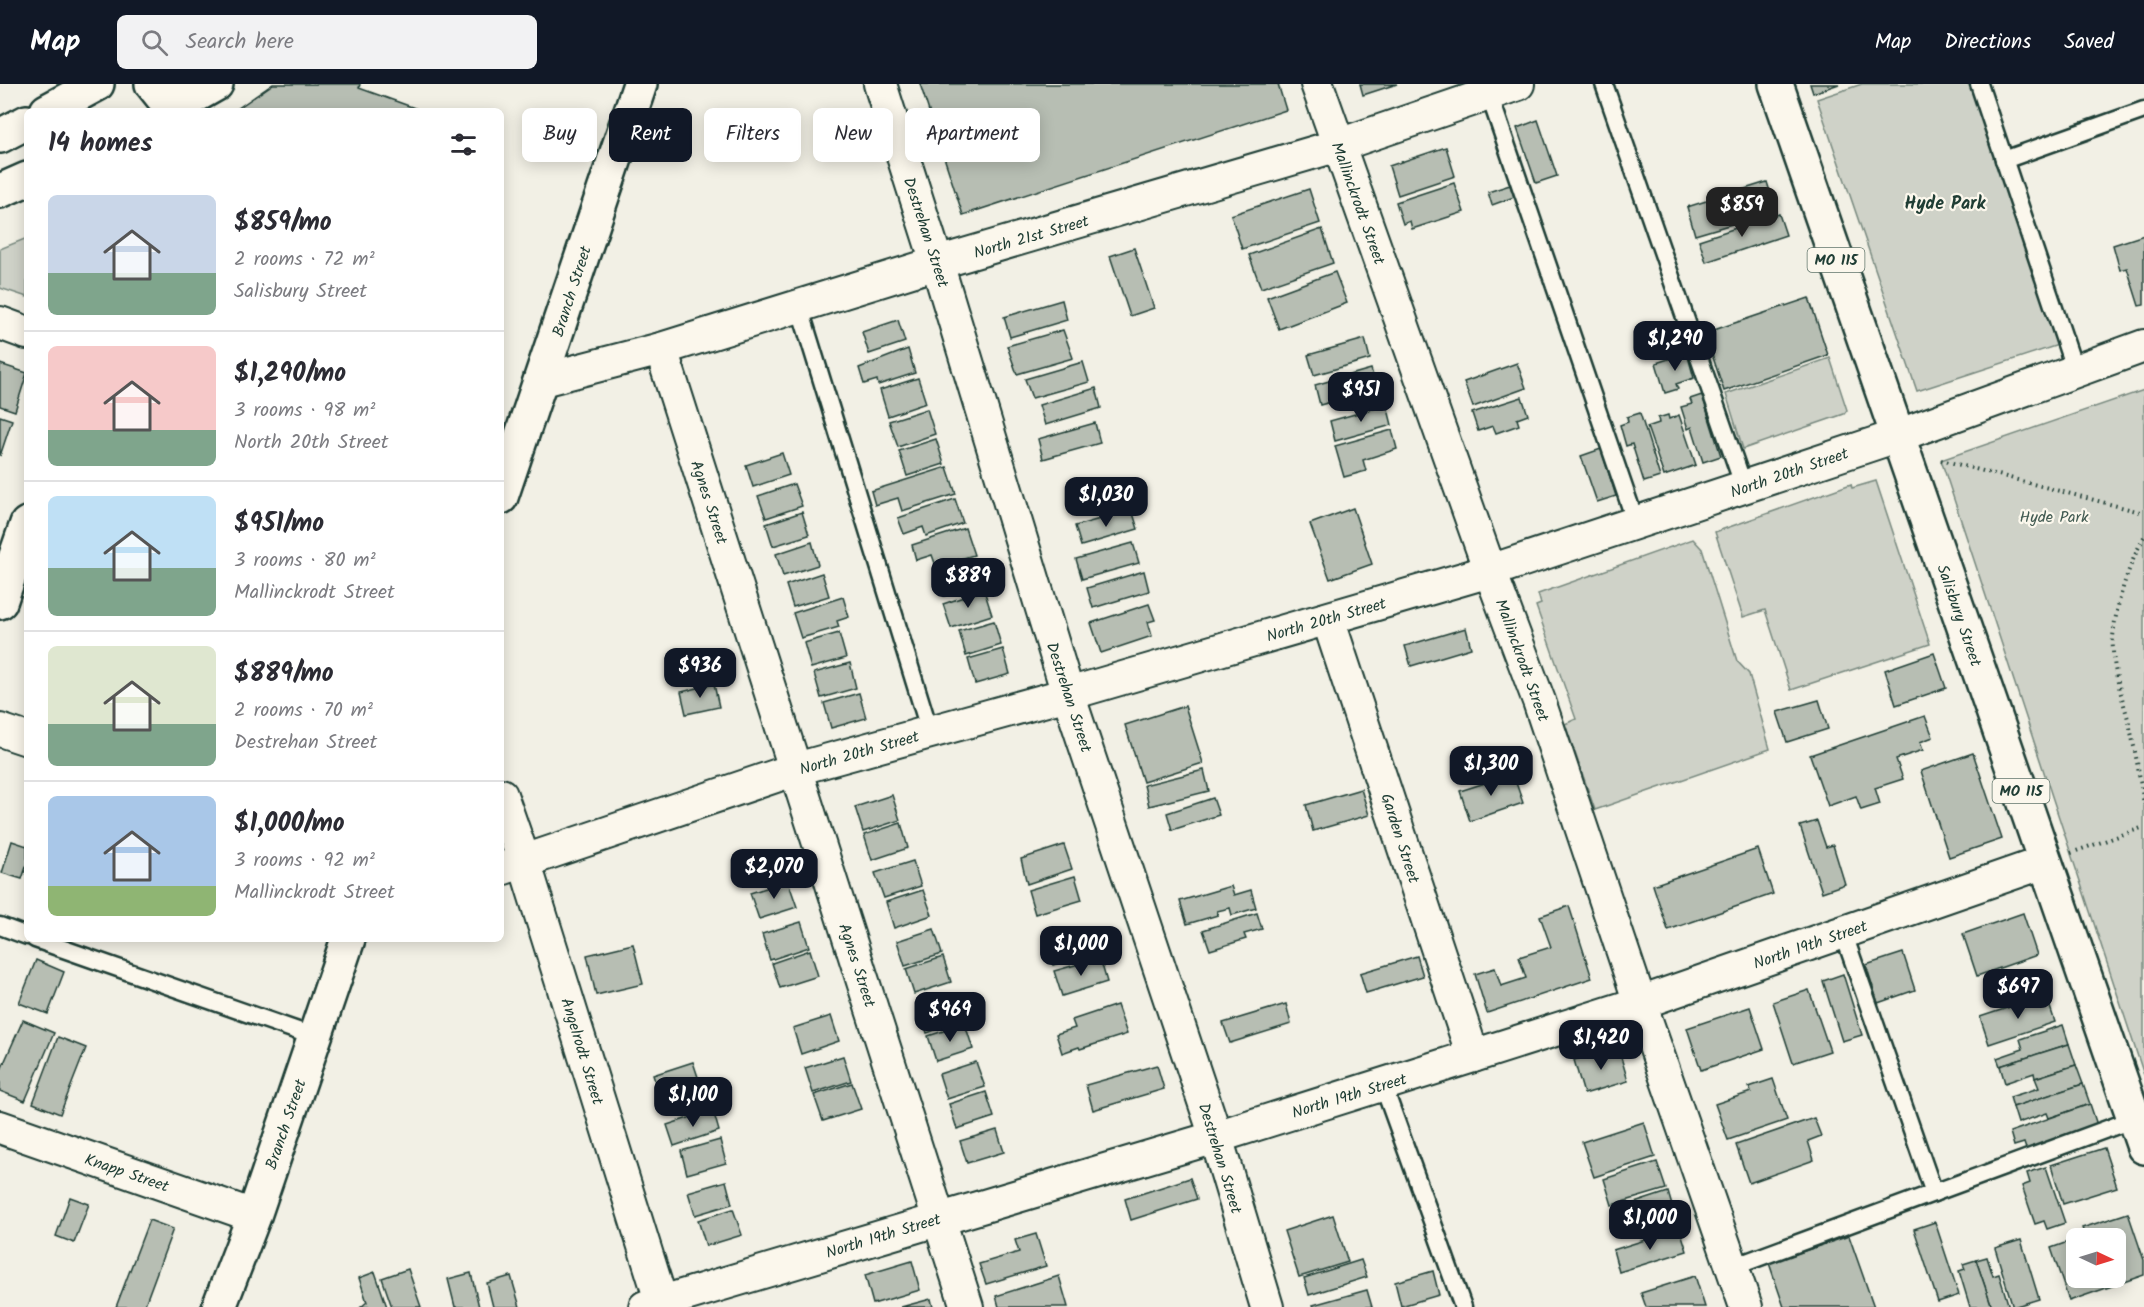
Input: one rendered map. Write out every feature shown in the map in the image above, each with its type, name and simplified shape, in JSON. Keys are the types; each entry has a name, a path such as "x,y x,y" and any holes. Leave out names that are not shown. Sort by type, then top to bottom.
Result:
{"main road":[{"path":"53,108 97,84"},
{"path":"152,84 173,104 216,84"},
{"name":"Branch Street","path":"504,488 640,84"},
{"name":"Salisbury Street","path":"1776,84 2139,1133"},
{"path":"0,136 24,124"},
{"path":"0,190 24,180"},
{"path":"0,602 24,536"},
{"name":"Branch Street","path":"219,1307 254,1216 347,942"}],"street":[{"name":"Destrehan Street","path":"880,84 1068,694 1216,1137 1268,1307"},
{"name":"Mallinckrodt Street","path":"1317,84 1490,571 1539,701 1640,1003 1746,1307"},
{"name":"North 21st Street","path":"542,380 661,349 937,263 1339,145 1503,89"},
{"path":"0,323 24,332"},
{"name":"North 20th Street","path":"512,865 796,769 1068,694 1490,571 1897,436 2144,346"},
{"name":"Agnes Street","path":"661,349 967,1307"},
{"name":"Garden Street","path":"1328,619 1473,1056"},
{"path":"0,730 24,738"},
{"name":"Angelrodt Street","path":"504,814 512,865 656,1305"},
{"name":"North 19th Street","path":"656,1305 1383,1085 1640,1003 2045,862"},
{"name":"Knapp Street","path":"0,1127 254,1216"}],"lane":[{"path":"1604,84 1744,487"},
{"path":"1978,84 2075,371"},
{"path":"1503,89 1636,523"},
{"path":"2004,160 2144,110"},
{"path":"799,306 930,732"},
{"path":"0,926 24,935"},
{"path":"1843,932 1934,1193"},
{"path":"44,942 315,1037"},
{"path":"1383,1085 1463,1307"},
{"path":"1733,1267 1934,1193 2139,1133"}],"path":[{"path":"1941,460 2144,513"},
{"path":"2144,537 2131,565 2120,602 2113,638 2117,676 2139,771 2144,805"},
{"path":"2045,862 2144,826"}],"green space":[{"path":"1862,84 1971,84 2058,345 1917,391 1817,99"},
{"path":"24,239 24,296 0,288 0,249"},
{"path":"1830,358 1847,410 1844,414 1743,449 1726,394"},
{"name":"Hyde Park","path":"2144,390 2144,1075 1941,460"},
{"path":"1876,481 1930,644 1791,690 1765,610 1743,617 1715,532 1851,484 1852,488"},
{"path":"1693,539 1702,549 1737,661 1749,674 1770,749 1595,810 1565,724 1576,719 1536,606 1541,604 1538,594"}],"building":[{"path":"273,84 360,84 359,88 415,108 238,108"},
{"path":"920,84 1278,84 1286,110 963,215 946,162 1040,162 1040,108 928,108"},
{"path":"1360,84 1397,84 1363,95"},
{"path":"1810,84 1839,84 1813,93"},
{"path":"1538,120 1557,176 1536,183 1517,128"},
{"path":"1446,147 1455,176 1398,195 1389,166"},
{"path":"1767,182 1776,211 1695,235 1687,207"},
{"path":"1454,183 1464,212 1412,229 1410,221 1403,224 1396,202"},
{"path":"1510,185 1514,197 1492,205 1488,192"},
{"path":"1309,189 1320,223 1242,249 1231,215"},
{"path":"1779,214 1786,235 1706,262 1699,240"},
{"path":"1322,229 1333,263 1261,288 1249,255"},
{"path":"2144,235 2144,305 2139,306 2127,268 2120,270 2113,245"},
{"path":"1134,248 1154,308 1130,316 1110,256"},
{"path":"1335,272 1347,303 1279,329 1267,297"},
{"path":"1809,298 1828,355 1724,391 1705,333"},
{"path":"1062,300 1067,320 1010,337 1004,317"},
{"path":"898,320 905,342 869,354 862,332"},
{"path":"1063,330 1073,358 1017,374 1007,346"},
{"path":"1365,339 1370,359 1314,375 1308,355"},
{"path":"908,349 915,373 878,385 877,380 864,384 859,368"},
{"path":"1687,353 1694,378 1676,384 1678,389 1665,393 1656,363"},
{"path":"1083,362 1089,382 1032,398 1025,379"},
{"path":"1517,363 1526,388 1473,407 1464,382"},
{"path":"0,364 24,372 24,382 15,411 0,406"},
{"path":"1371,369 1377,389 1320,405 1315,385"},
{"path":"918,378 926,403 888,416 880,390"},
{"path":"1096,388 1101,408 1045,425 1039,405"},
{"path":"1702,395 1721,456 1703,462 1692,427 1688,429 1681,407 1692,404 1690,399"},
{"path":"1522,397 1528,415 1517,419 1519,425 1496,433 1493,426 1478,431 1472,413"},
{"path":"1387,405 1392,425 1335,441 1330,421"},
{"path":"927,409 935,434 898,447 889,421"},
{"path":"1640,413 1660,477 1644,482 1632,444 1626,446 1620,425 1628,422 1627,417"},
{"path":"1668,415 1669,419 1679,415 1696,465 1664,476 1647,427 1659,423 1658,418"},
{"path":"0,416 12,420 0,456"},
{"path":"1095,423 1100,443 1043,459 1038,439"},
{"path":"1392,430 1397,449 1363,460 1366,471 1344,477 1335,446"},
{"path":"936,439 944,464 907,476 899,451"},
{"path":"1601,449 1616,496 1597,502 1581,456"},
{"path":"782,453 789,475 753,487 746,465"},
{"path":"947,467 956,494 902,511 898,498 875,505 871,491"},
{"path":"1121,480 1127,499 1078,516 1072,497"},
{"path":"794,484 802,506 766,518 758,496"},
{"path":"955,499 963,523 926,536 923,527 904,534 898,518"},
{"path":"1353,508 1372,564 1330,579 1310,524"},
{"path":"1132,510 1138,529 1081,546 1075,526"},
{"path":"802,512 809,535 773,546 766,524"},
{"path":"965,528 974,555 936,566 932,555 916,560 912,545"},
{"path":"812,542 818,565 783,576 776,554"},
{"path":"1133,543 1139,563 1082,579 1076,559"},
{"path":"976,559 983,584 944,596 937,572"},
{"path":"1144,571 1149,591 1093,608 1087,588"},
{"path":"822,573 829,596 793,607 786,585"},
{"path":"984,590 992,615 951,628 943,604"},
{"path":"843,597 849,617 837,621 839,627 801,638 793,613"},
{"path":"1149,604 1155,620 1148,622 1152,636 1101,653 1091,623"},
{"path":"994,621 1001,645 966,656 959,631"},
{"path":"1466,628 1471,648 1411,666 1405,646"},
{"path":"839,633 846,658 811,668 804,643"},
{"path":"1003,649 1010,674 975,684 968,659"},
{"path":"1934,653 1946,688 1896,705 1885,670"},
{"path":"850,663 856,688 821,698 814,673"},
{"path":"714,684 719,707 686,714 681,692"},
{"path":"859,693 866,718 831,728 824,703"},
{"path":"1819,700 1828,729 1787,742 1777,712"},
{"path":"1185,706 1203,763 1143,782 1125,725"},
{"path":"1925,716 1933,737 1920,742 1923,750 1896,759 1903,779 1875,788 1880,804 1861,810 1856,796 1828,806 1810,755"},
{"path":"1973,753 2002,839 1949,857 1921,771"},
{"path":"1204,770 1209,791 1149,806 1144,785"},
{"path":"1513,774 1523,803 1470,821 1460,791"},
{"path":"1361,789 1369,815 1313,831 1306,805"},
{"path":"892,795 900,820 863,832 855,807"},
{"path":"1213,798 1219,815 1172,830 1167,813"},
{"path":"1817,821 1826,847 1833,845 1845,884 1822,892 1800,826"},
{"path":"901,823 908,848 872,860 864,835"},
{"path":"12,841 24,845 22,879 2,873"},
{"path":"1064,845 1072,869 1027,884 1021,859"},
{"path":"1758,849 1773,894 1668,930 1653,885"},
{"path":"913,861 921,886 884,898 875,873"},
{"path":"1075,876 1082,900 1035,914 1028,890"},
{"path":"788,881 797,907 759,919 750,893"},
{"path":"1231,886 1234,895 1251,890 1256,908 1232,915 1230,908 1217,911 1218,915 1187,924 1180,901"},
{"path":"923,890 932,915 894,928 886,902"},
{"path":"1569,906 1592,978 1487,1013 1475,974 1495,968 1501,986 1526,978 1519,957 1551,947 1540,916"},
{"path":"1257,913 1262,929 1244,934 1246,939 1210,950 1203,930"},
{"path":"2023,913 2037,955 1977,976 1963,934"},
{"path":"801,922 809,947 770,960 762,934"},
{"path":"1090,927 1098,951 1053,965 1046,941"},
{"path":"934,929 942,954 905,966 897,941"},
{"path":"633,944 643,984 596,995 587,955"},
{"path":"810,950 818,976 780,988 772,963"},
{"path":"1903,953 1915,990 1878,1003 1866,965"},
{"path":"1417,956 1423,976 1366,993 1360,973"},
{"path":"943,957 951,982 914,994 906,969"},
{"path":"1100,958 1107,982 1062,996 1054,971"},
{"path":"36,960 64,972 48,1014 19,1003"},
{"path":"1843,974 1862,1035 1842,1041 1823,981"},
{"path":"1809,990 1830,1051 1793,1063 1773,1002"},
{"path":"956,995 964,1020 927,1033 919,1008"},
{"path":"2046,995 2055,1022 1989,1044 1980,1017"},
{"path":"1286,1004 1291,1024 1230,1043 1223,1023"},
{"path":"1117,1005 1127,1034 1062,1053 1056,1034 1075,1028 1072,1020"},
{"path":"1750,1007 1764,1049 1701,1070 1687,1028"},
{"path":"831,1016 839,1041 801,1054 793,1028"},
{"path":"23,1020 54,1033 25,1101 0,1091 0,1072"},
{"path":"965,1024 973,1049 936,1061 928,1036"},
{"path":"2063,1025 2069,1044 2000,1066 1997,1058 2023,1049 2020,1039"},
{"path":"58,1037 86,1048 60,1114 33,1103"},
{"path":"2069,1044 2076,1065 2035,1078 2034,1073 2005,1083 2000,1066"},
{"path":"1618,1047 1628,1081 1584,1094 1574,1060"},
{"path":"843,1056 851,1081 813,1093 805,1068"},
{"path":"693,1062 702,1089 662,1102 653,1075"},
{"path":"976,1062 985,1087 947,1099 939,1074"},
{"path":"1157,1065 1164,1089 1093,1110 1086,1085"},
{"path":"2076,1065 2083,1084 2013,1107 2010,1097 2039,1088 2035,1078"},
{"path":"1773,1079 1787,1120 1728,1140 1715,1104 1751,1092 1749,1087"},
{"path":"852,1083 861,1109 823,1121 814,1095"},
{"path":"2083,1084 2090,1104 2049,1118 2047,1113 2018,1123 2013,1107"},
{"path":"986,1092 994,1117 957,1129 949,1104"},
{"path":"2090,1104 2098,1128 2027,1152 2024,1143 2014,1146 2010,1132"},
{"path":"713,1110 719,1131 674,1146 667,1125"},
{"path":"1814,1118 1821,1136 1808,1141 1814,1160 1749,1183 1736,1145"},
{"path":"1644,1122 1655,1157 1594,1177 1582,1142"},
{"path":"997,1130 1004,1152 967,1163 960,1141"},
{"path":"720,1140 726,1163 687,1174 681,1151"},
{"path":"2104,1148 2117,1187 2063,1204 2051,1165"},
{"path":"1657,1162 1666,1189 1612,1205 1604,1179"},
{"path":"2046,1167 2065,1223 2047,1229 2044,1221 2035,1224 2022,1186 2030,1183 2027,1173"},
{"path":"1190,1178 1197,1199 1131,1220 1125,1199"},
{"path":"726,1181 732,1204 695,1215 688,1192"},
{"path":"1668,1192 1675,1216 1620,1233 1613,1210"},
{"path":"70,1197 89,1204 74,1243 56,1236"},
{"path":"733,1209 742,1235 706,1246 698,1220"},
{"path":"2128,1213 2144,1260 2144,1275 2126,1281 2126,1228 2082,1228"},
{"path":"1333,1215 1348,1262 1299,1277 1284,1231"},
{"path":"149,1220 173,1229 144,1307 116,1307"},
{"path":"1935,1222 1959,1295 1938,1302 1914,1229"},
{"path":"1680,1229 1687,1251 1619,1272 1613,1250"},
{"path":"1036,1234 1046,1266 986,1284 979,1264 1019,1252 1015,1240"},
{"path":"1849,1236 1874,1307 1784,1307 1769,1263"},
{"path":"2021,1240 2039,1299 2013,1307 1995,1248"},
{"path":"2066,1243 2066,1288 2106,1288 2069,1301 2051,1248"},
{"path":"1987,1257 1993,1276 1999,1274 2009,1307 1992,1307 1976,1260"},
{"path":"1361,1260 1367,1277 1309,1295 1304,1278"},
{"path":"1976,1260 1992,1307 1970,1307 1959,1271 1965,1269 1963,1264"},
{"path":"912,1261 920,1290 873,1304 865,1275"},
{"path":"408,1269 421,1307 392,1307 382,1278"},
{"path":"1433,1271 1439,1295 1401,1306 1395,1282"},
{"path":"375,1272 387,1307 361,1307 367,1302 359,1278"},
{"path":"471,1273 479,1307 455,1307 448,1279"},
{"path":"511,1276 520,1307 493,1307 487,1283"},
{"path":"1059,1276 1068,1307 999,1307 996,1296"},
{"path":"1695,1276 1705,1307 1646,1307 1641,1293"},
{"path":"1367,1290 1372,1307 1314,1307 1313,1305"},
{"path":"931,1299 933,1307 901,1307"}],"district":[{"name":"Hyde Park","path":"1945,203"}]}
